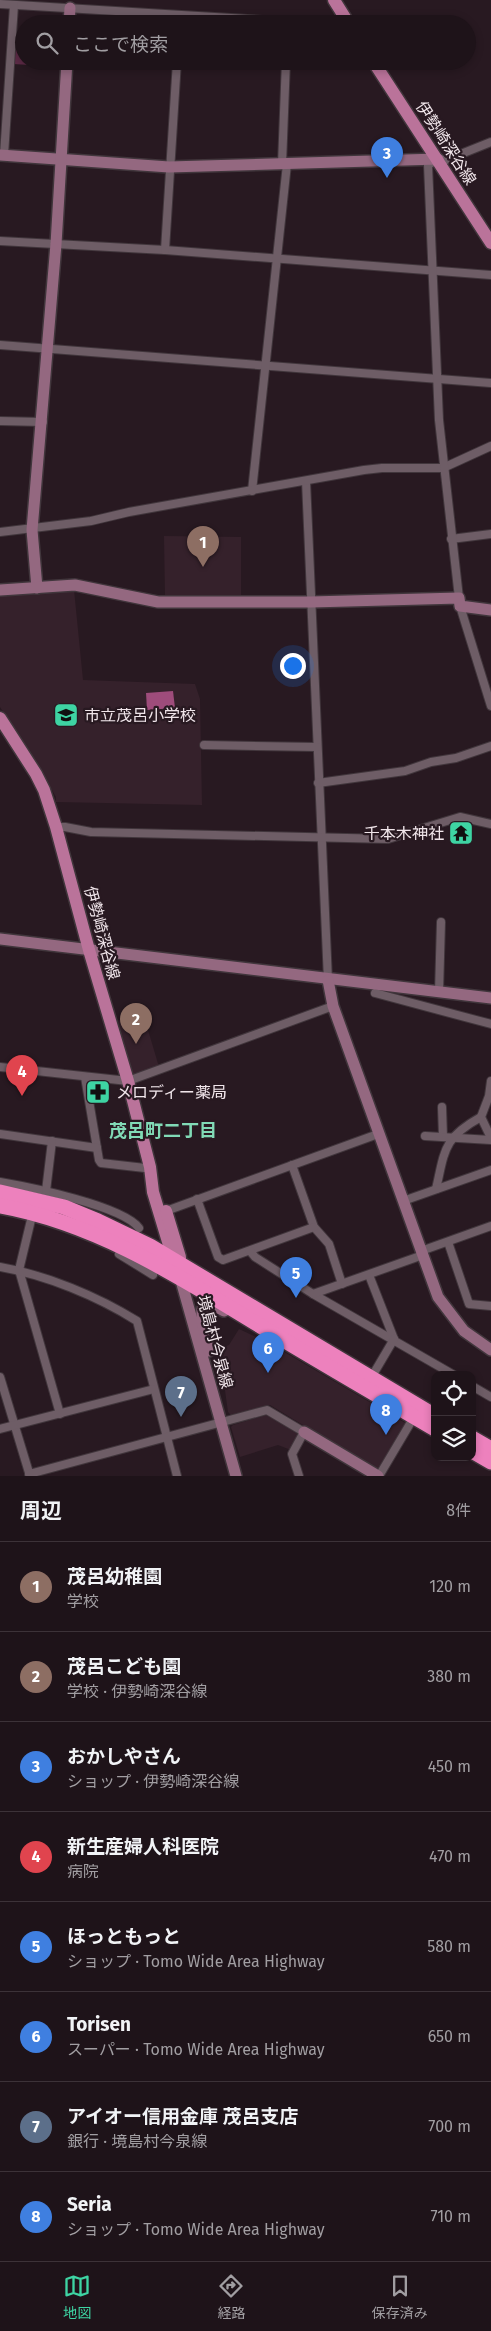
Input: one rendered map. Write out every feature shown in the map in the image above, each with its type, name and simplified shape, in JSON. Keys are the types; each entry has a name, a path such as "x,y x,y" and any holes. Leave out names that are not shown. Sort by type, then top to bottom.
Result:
{"highway":[{"path":"0,1192 42,1201 81,1214 128,1235 265,1328 431,1427"},
{"path":"0,1206 32,1212 70,1224 130,1256 181,1272 431,1414"},
{"path":"476,1440 491,1449"},
{"path":"476,1453 491,1462"}],"main road":[{"path":"334,0 343,15"},
{"name":"伊勢崎深谷線","path":"379,70 491,242"},
{"name":"伊勢崎深谷線","path":"0,718 36,774 44,790 128,1081 150,1167 166,1211 181,1272"},
{"name":"伊勢崎深谷線","path":"150,1167 153,1192 181,1272"}],"street":[{"path":"0,4 180,15"},
{"path":"14,5 2,155 169,167 446,160 491,142"},
{"path":"70,8 70,15"},
{"path":"37,588 32,530 43,422 66,70"},
{"path":"165,250 176,70"},
{"path":"252,492 284,164 286,70"},
{"path":"438,159 428,165 437,378 443,468 460,602 491,706"},
{"path":"0,241 165,250 491,275"},
{"path":"0,345 491,383"},
{"path":"0,421 43,422"},
{"path":"0,532 32,530 382,468 443,468 491,446"},
{"path":"306,481 328,980 334,1006 378,1134 438,1296 445,1309 464,1331 491,1350"},
{"path":"451,539 491,534"},
{"path":"0,590 75,585 158,602 460,602 491,610"},
{"path":"204,745 317,747"},
{"path":"318,783 405,771 431,762 456,758 491,746"},
{"path":"56,827 91,832 388,839 460,817 491,824"},
{"path":"439,992 441,922"},
{"path":"0,939 328,980 491,998"},
{"path":"375,993 491,1024"},
{"path":"0,1067 128,1081 334,1006"},
{"path":"85,1077 101,1163 139,1168 150,1167"},
{"path":"447,1138 481,1117 489,1096 491,1081"},
{"path":"436,1189 447,1138 442,1107"},
{"path":"425,1136 491,1139 481,1117"},
{"path":"0,1134 97,1148"},
{"path":"166,1211 378,1134"},
{"path":"46,1191 52,1141"},
{"path":"292,1165 314,1227 329,1244 342,1284"},
{"path":"403,1201 491,1170"},
{"path":"0,1182 46,1191 109,1211 132,1222 139,1228"},
{"path":"68,1198 81,1214"},
{"path":"197,1199 218,1257 223,1260 314,1227"},
{"path":"0,1213 70,1232 130,1256 153,1275"},
{"path":"31,1220 18,1270 60,1414"},
{"path":"314,1294 369,1275 491,1226"},
{"path":"448,1242 470,1304 491,1306"},
{"path":"250,1251 255,1257 314,1294 447,1371"},
{"path":"0,1267 18,1270 81,1292 136,1321 177,1476"},
{"name":"境島村今泉線","path":"181,1272 209,1351 216,1381 221,1418"},
{"name":"境島村今泉線","path":"181,1272 236,1476"},
{"path":"369,1275 394,1339"},
{"path":"209,1351 202,1310 209,1305 215,1306 243,1322 265,1328"},
{"path":"371,1378 394,1339"},
{"path":"0,1377 30,1475 167,1437 221,1418 270,1411 379,1476 414,1417"},
{"path":"0,1429 154,1388"},
{"path":"476,1388 491,1397"},
{"path":"299,1476 292,1454 304,1432"}],"shaded area":[{"path":"14,33 15,64 13,64"},
{"path":"164,536 241,537 241,597 165,597"},
{"path":"74,590 83,680 195,684 200,699 202,805 56,802 56,797 33,757 0,707 0,596"},
{"path":"173,691 175,708 147,710 146,693"},
{"path":"143,1013 159,1067 137,1076 128,1071 113,1022"},
{"path":"239,1329 269,1343 407,1424 382,1468 375,1469 270,1405 231,1415 228,1412 223,1376 215,1350 229,1345"},
{"path":"266,1415 298,1432 299,1436 291,1450 278,1445 240,1457 231,1427"}],"place":[{"name":"おかしやさん","path":"387,178"},
{"name":"茂呂幼稚園","path":"203,567"},
{"name":"市立茂呂小学校","path":"66,715"},
{"name":"千本木神社","path":"461,833"},
{"name":"茂呂こども園","path":"136,1044"},
{"name":"メロディー薬局","path":"98,1092"},
{"name":"新生産婦人科医院","path":"22,1096"},
{"name":"ほっともっと","path":"296,1298"},
{"name":"Torisen","path":"268,1373"},
{"name":"アイオー信用金庫 茂呂支店","path":"181,1417"},
{"name":"Seria","path":"386,1435"}],"district":[{"name":"茂呂町二丁目","path":"163,1131"}]}
